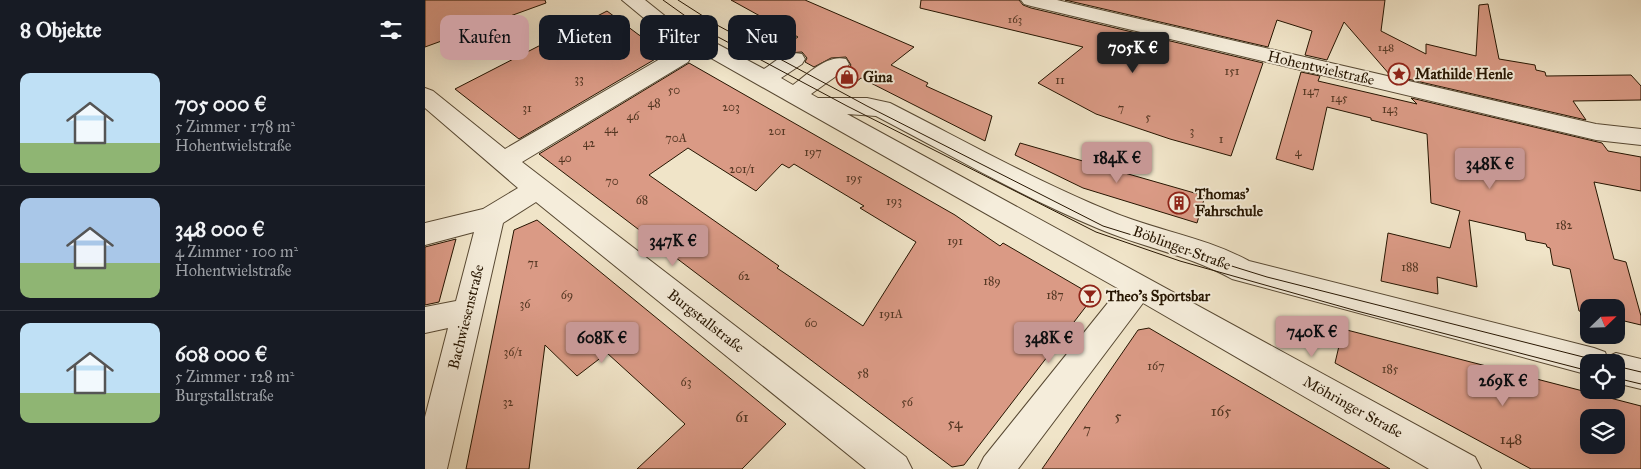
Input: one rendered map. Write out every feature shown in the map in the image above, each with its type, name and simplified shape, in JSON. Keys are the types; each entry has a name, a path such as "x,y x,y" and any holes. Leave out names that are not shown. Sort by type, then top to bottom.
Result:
{"street":[{"name":"Böblinger Straße","path":"632,0 658,20 1139,286"},
{"name":"Hohentwielstraße","path":"1031,0 1596,132 1641,137"},
{"path":"504,161 675,60"},
{"path":"765,79 793,60"},
{"path":"804,101 838,64"},
{"name":"Burgstallstraße","path":"425,96 537,189 894,469"},
{"name":"Böblinger Straße","path":"804,101 882,109 1066,203 1109,222 1228,262 1242,271 1580,358"},
{"path":"425,234 491,217 537,189"},
{"path":"425,219 462,211 491,217"},
{"name":"Bachwiesenstraße","path":"429,469 491,217"},
{"path":"996,469 1139,286"},
{"name":"Möhringer Straße","path":"1139,286 1463,469"},
{"path":"425,320 468,311"},
{"path":"1625,370 1641,374"}],"building":[{"path":"425,0 545,0 546,3 513,15 440,15 440,42 425,47"},
{"path":"731,0 805,0 914,47 891,65 928,83 926,86 992,116 985,141 861,78 851,86 836,78 847,71 851,65 846,57 831,58 814,67 805,62 807,58 802,52 796,52 796,38 798,37 796,36 796,15 758,15"},
{"path":"921,0 1019,0 1023,5 1031,8 1263,63 1231,156 1170,139 1096,114 1038,83 1083,47 920,8"},
{"path":"1065,0 1385,0 1381,31 1426,54 1426,44 1476,56 1479,5 1488,4 1499,59 1535,65 1536,70 1545,72 1546,76 1631,75 1641,86 1641,100 1573,101 1586,120 1390,75 1344,22 1327,60 1305,55 1312,31 1277,20 1268,47"},
{"path":"607,11 612,15 599,15"},
{"path":"630,28 640,36 640,60 654,60 519,139 455,89 512,60 529,60 529,51 539,46 539,60 630,60"},
{"path":"689,63 955,215 1000,246 1003,243 1094,296 964,465 952,467 539,154","holes":["688,148 756,191 782,164 789,168 794,164 864,206 860,208 916,242 863,326 777,268 779,266 649,175"]},
{"path":"1301,72 1320,76 1318,81 1417,104 1411,98 1602,143 1608,151 1641,157 1641,191 1594,182 1614,259 1626,262 1641,316 1641,325 1625,321 1625,299 1580,299 1579,311 1570,269 1553,265 1550,248 1546,244 1526,240 1525,233 1469,220 1477,287 1437,277 1438,294 1381,281 1388,233 1450,248 1460,211 1431,203 1427,134 1327,107 1313,170 1276,159"},
{"path":"1020,143 1205,196 1197,223 1083,188 1015,155"},
{"path":"537,220 786,424 742,469 637,469 685,424 607,353 577,376 545,345 529,469 466,469 514,230"},
{"path":"456,239 439,302 425,305 425,247"},
{"path":"1149,328 1390,469 1042,469 1138,330"},
{"path":"1343,329 1580,390 1580,399 1614,399 1641,406 1641,469 1531,469 1335,363"}],"tram line":[{"path":"663,0 705,30 847,106 1096,232 1180,261 1357,311 1580,369"},
{"path":"678,0 717,25 867,106 1103,226 1267,277 1580,356"},
{"path":"1625,368 1641,372"},
{"path":"1625,380 1641,384"}],"place":[{"name":"Mathilde Henle","path":"1399,74"},
{"name":"Gina","path":"847,77"},
{"name":"Thomas' Fahrschule","path":"1179,203"},
{"name":"Theo's Sportsbar","path":"1090,296"}]}
